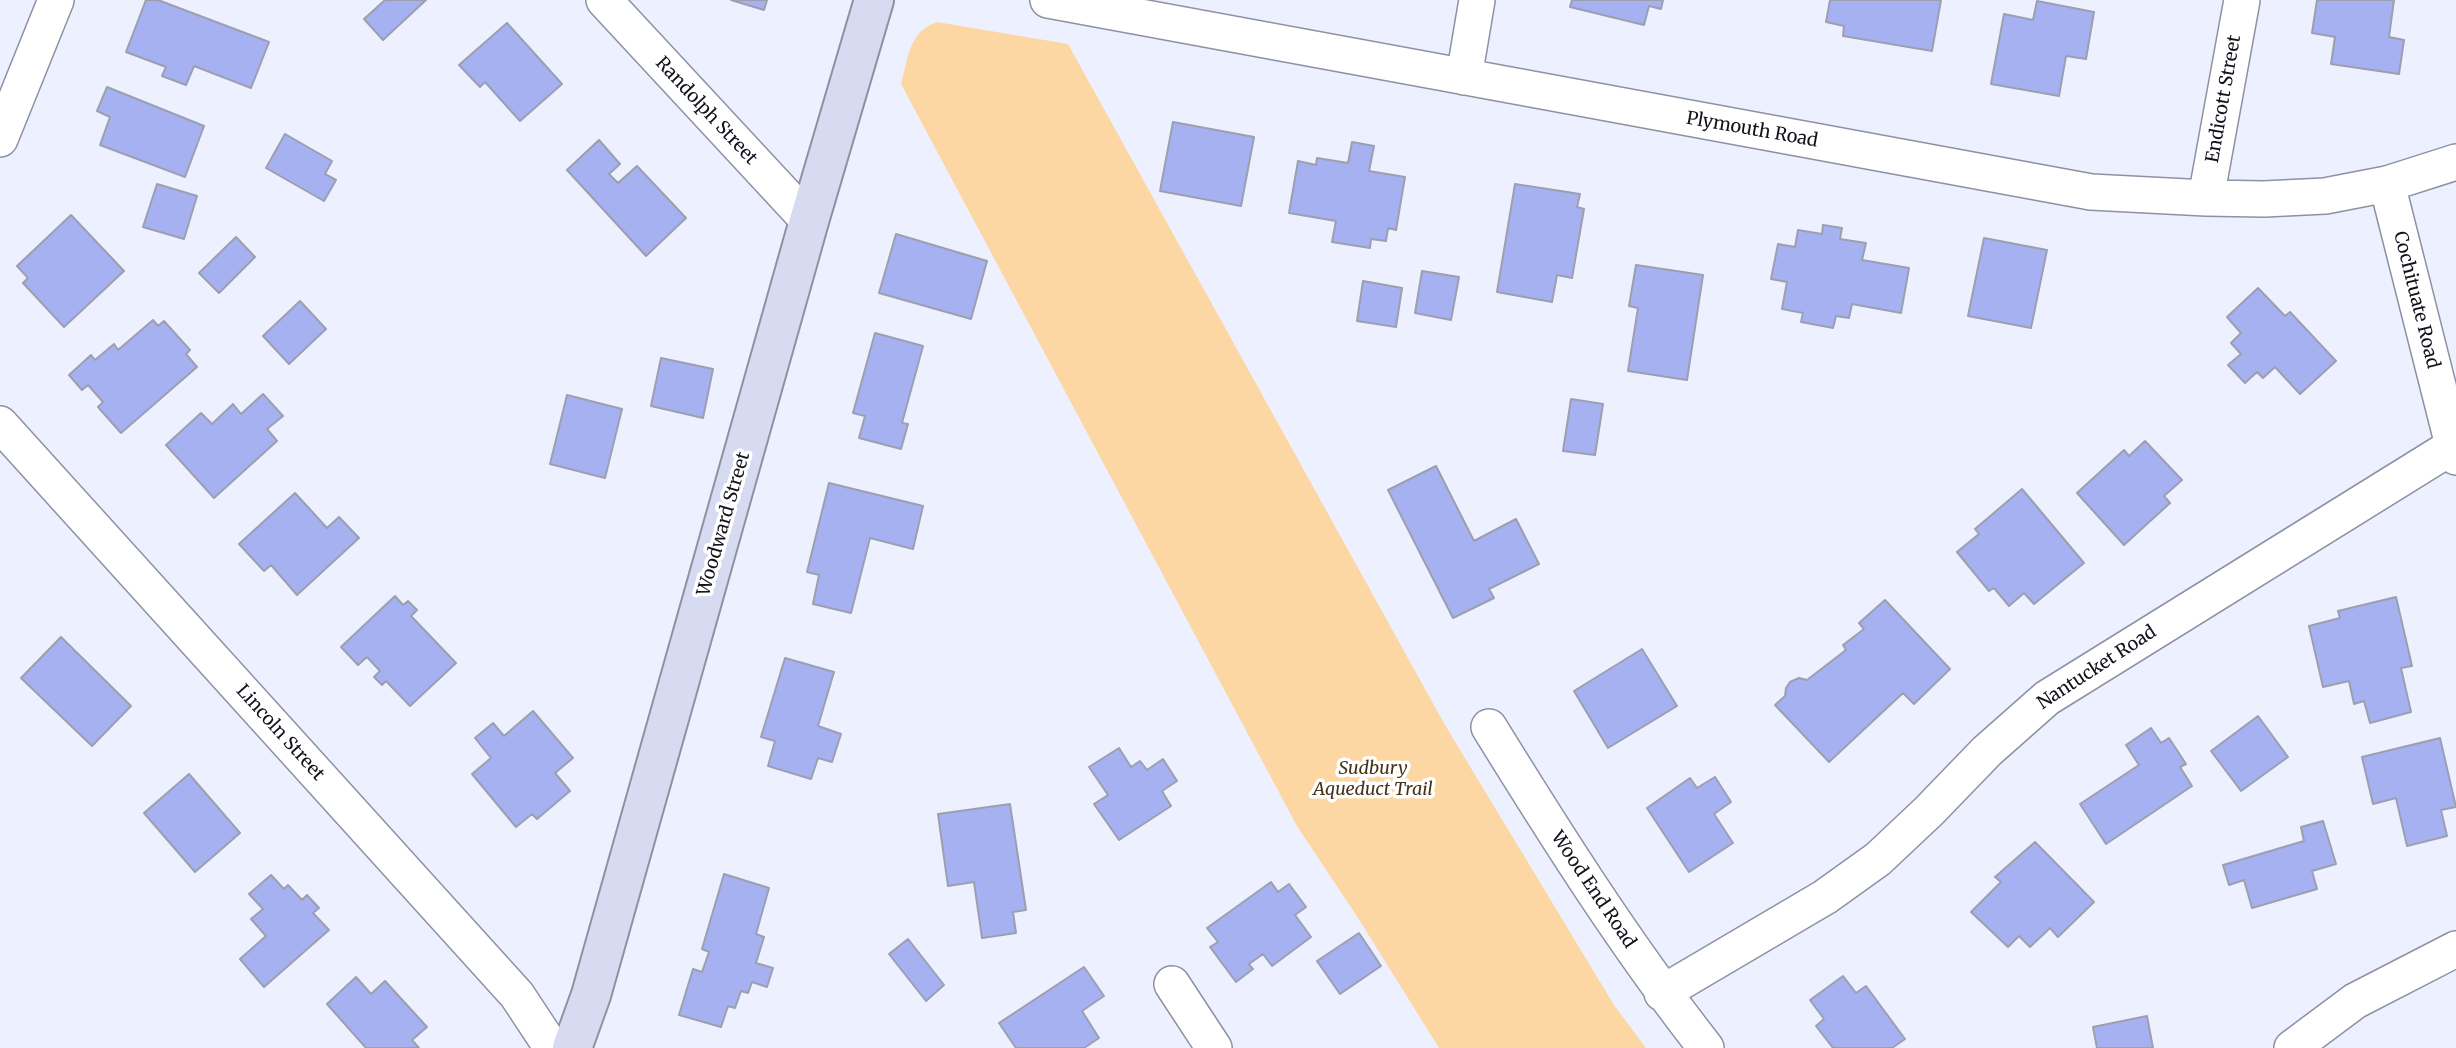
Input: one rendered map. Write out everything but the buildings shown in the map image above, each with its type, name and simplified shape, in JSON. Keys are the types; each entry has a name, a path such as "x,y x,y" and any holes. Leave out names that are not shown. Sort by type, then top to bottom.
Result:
{"street":[{"path":"0,139 56,0"},
{"name":"Randolph Street","path":"604,0 809,221"},
{"name":"Woodward Street","path":"572,1048 591,995 874,0"},
{"name":"Plymouth Road","path":"1048,0 2091,192 2206,198 2325,196 2387,184 2456,162"},
{"path":"1464,77 1478,0"},
{"name":"Endicott Street","path":"2206,198 2242,0"},
{"name":"Cochituate Road","path":"2387,184 2454,452"},
{"name":"Lincoln Street","path":"0,424 517,995 552,1048"},
{"name":"Nantucket Road","path":"1662,993 1825,897 1878,859 1987,751 2047,698 2454,452"},
{"name":"Wood End Road","path":"1489,727 1570,857 1662,993 1706,1048"},
{"path":"2292,1048 2355,1001 2456,949"},
{"path":"1172,984 1214,1048"}],"green space":[{"name":"Sudbury Aqueduct Trail","path":"937,22 1068,44 1445,725 1614,1005 1646,1048 1439,1048 1297,826 901,84 915,39 928,26"}]}
